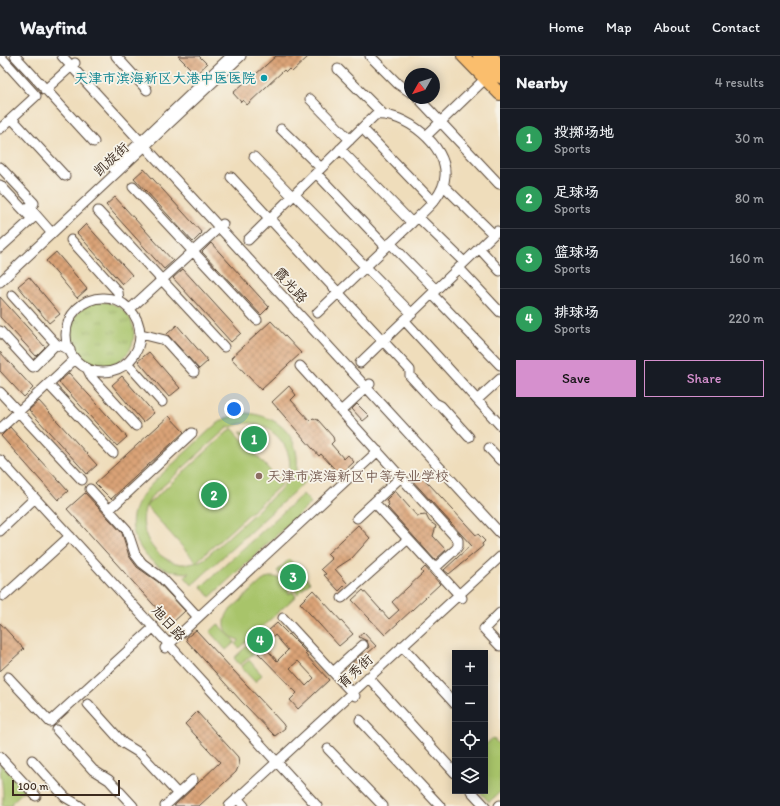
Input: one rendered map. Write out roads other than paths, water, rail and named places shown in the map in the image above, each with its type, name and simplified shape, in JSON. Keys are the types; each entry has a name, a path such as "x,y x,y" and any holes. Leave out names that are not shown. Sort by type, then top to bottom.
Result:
{"main road":[{"path":"463,56 500,94"},
{"path":"479,56 500,78"},
{"path":"491,56 500,65"}],"street":[{"path":"0,56 36,96 0,129"},
{"path":"15,56 94,142"},
{"name":"霞光路","path":"62,56 72,62 500,533"},
{"path":"116,56 148,90"},
{"name":"凯旋街","path":"0,282 231,56"},
{"name":"凯旋街","path":"0,277 144,142 242,56"},
{"path":"370,56 404,88"},
{"path":"45,90 72,62"},
{"path":"338,69 382,114"},
{"path":"426,136 485,78"},
{"path":"310,99 350,140"},
{"path":"0,136 36,103"},
{"path":"424,104 499,184"},
{"path":"248,240 375,115 382,114 397,117 411,124 426,136 444,162 446,176 443,185 433,202 316,313"},
{"path":"15,122 65,176"},
{"path":"362,128 433,202"},
{"path":"281,129 318,171 434,292 500,365"},
{"path":"340,150 462,265 500,312"},
{"path":"254,157 366,266 412,314"},
{"path":"0,167 34,203 29,208 50,231"},
{"path":"231,177 384,341 410,370 410,376 435,403 441,406 468,437"},
{"path":"0,185 32,219 0,248"},
{"path":"360,363 495,233 443,185"},
{"path":"133,187 257,320"},
{"path":"98,211 224,347"},
{"path":"130,308 222,226"},
{"path":"71,240 118,292 119,301"},
{"path":"479,248 500,271"},
{"path":"12,294 56,344 70,350"},
{"path":"100,297 112,298 130,308 138,321 141,334 139,346 133,358 112,371 99,372 87,368 75,359 66,339 67,327 71,316 78,307 88,300 100,297"},
{"path":"405,321 500,425"},
{"path":"0,331 33,367 56,344"},
{"path":"141,334 165,340 194,372"},
{"path":"0,429 75,359"},
{"path":"127,363 162,402"},
{"path":"300,366 458,540 458,546 456,549 435,568"},
{"path":"87,368 92,378 136,426"},
{"path":"477,400 500,379"},
{"path":"48,384 113,453"},
{"path":"341,411 368,386"},
{"name":"霞光路","path":"368,386 500,526"},
{"path":"0,392 82,480"},
{"path":"109,510 192,433"},
{"path":"490,448 500,460"},
{"path":"167,646 378,452"},
{"name":"旭日路","path":"0,460 33,500 276,766 309,806"},
{"name":"旭日路","path":"0,469 33,500"},
{"path":"357,518 401,477"},
{"path":"90,489 127,530 138,558 162,578 198,617"},
{"path":"0,531 33,500"},
{"path":"374,502 460,597"},
{"path":"4,596 68,538"},
{"path":"342,598 408,538"},
{"name":"育秀街","path":"229,806 240,803 276,766 460,597 500,557"},
{"name":"育秀街","path":"460,597 500,564"},
{"path":"500,613 484,629 500,646"},
{"path":"283,618 354,695"},
{"path":"8,677 50,722 152,629"},
{"path":"333,672 363,645"},
{"path":"404,648 452,701"},
{"path":"370,680 452,770"},
{"path":"88,704 123,743 141,754 178,794"},
{"path":"360,720 440,806"},
{"path":"57,730 93,770 109,780 133,806"},
{"path":"328,749 383,806"},
{"path":"0,757 36,796"},
{"path":"32,760 65,797 80,806"},
{"name":"旭日路","path":"276,766 317,806"},
{"path":"165,806 193,780"},
{"path":"474,794 485,806"}],"place":[{"name":"天津市滨海新区大港中医医院","path":"264,78"},
{"name":"投掷场地","path":"254,439"},
{"name":"天津市滨海新区中等专业学校","path":"259,476"},
{"name":"足球场","path":"214,495"},
{"name":"篮球场","path":"293,577"},
{"name":"排球场","path":"260,640"}]}
